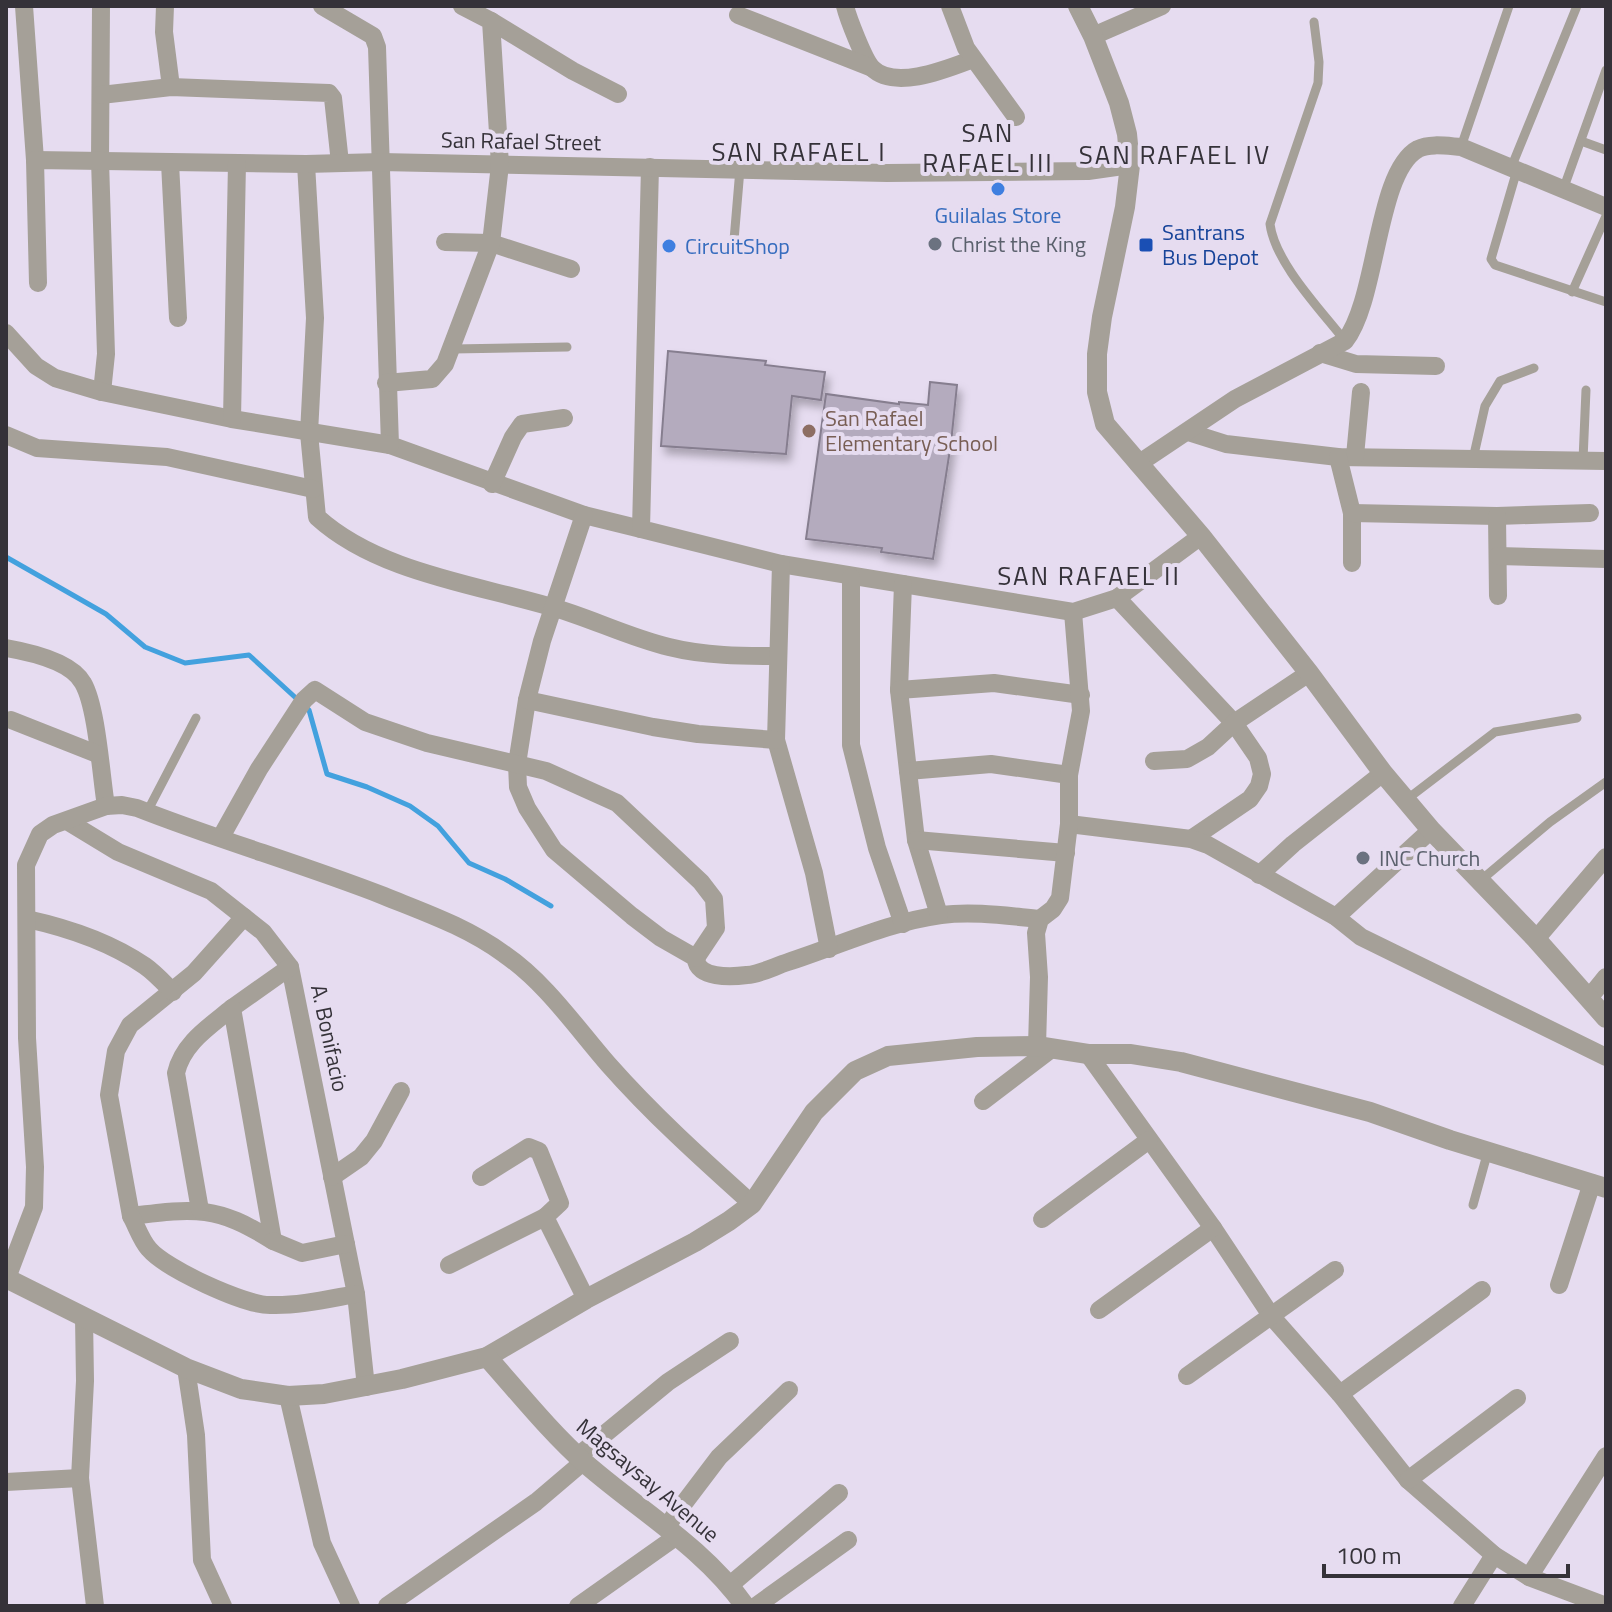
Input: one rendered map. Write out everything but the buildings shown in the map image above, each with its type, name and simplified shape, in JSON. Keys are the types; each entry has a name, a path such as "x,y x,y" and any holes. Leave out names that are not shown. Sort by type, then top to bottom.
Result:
{"street":[{"path":"24,6 35,160 38,283"},
{"path":"101,6 100,160 106,354 102,392"},
{"path":"165,6 164,32 171,87"},
{"path":"322,6 373,36 377,47 390,445"},
{"path":"462,6 618,94"},
{"path":"845,6 872,68"},
{"path":"950,6 966,48 1016,117"},
{"path":"1078,6 1119,103 1127,134 1130,165 1097,354 1097,392 1105,424 1201,536 1383,773 1431,830 1536,939 1606,1018"},
{"path":"1093,36 1162,6"},
{"path":"738,15 888,76 929,75 973,59"},
{"path":"386,383 432,379 445,364 491,243 500,165 491,21"},
{"path":"101,95 171,87 329,93 333,98 340,163"},
{"path":"1138,464 1235,399 1345,341 1354,330 1362,307 1384,218 1402,162 1419,148 1439,145 1461,147 1606,207"},
{"name":"San Rafael Street","path":"35,160 306,164 381,162 934,173 1088,171 1130,165"},
{"path":"170,163 178,318"},
{"path":"232,419 237,163"},
{"path":"306,164 315,318 309,433 317,517 341,536 409,568 552,607 669,648 722,655 778,656"},
{"path":"641,529 650,167"},
{"path":"445,242 491,243 571,269"},
{"path":"6,333 36,366 55,378 102,392 232,419 390,445 584,515 781,564 851,577 1073,612 1117,598 1201,536"},
{"path":"1320,353 1356,364 1436,366"},
{"path":"1352,563 1352,513 1346,456 1361,392"},
{"path":"492,484 522,424 564,418"},
{"path":"1188,432 1226,444 1346,456 1606,461"},
{"path":"6,435 37,448 167,457 313,489"},
{"path":"1352,513 1497,516 1590,513"},
{"path":"584,515 552,607 527,700 517,764 518,787 527,808 554,850 632,916 661,938 696,958"},
{"path":"1497,516 1498,596"},
{"path":"1498,556 1606,559"},
{"path":"781,564 776,740 814,873 829,949"},
{"path":"851,577 851,745 877,848 903,924"},
{"path":"903,584 899,690 916,840 939,915"},
{"path":"1117,598 1234,723 1258,758 1262,774 1259,786 1250,799 1191,839"},
{"path":"1043,1048 1036,933 1040,919 1053,909 1060,898 1066,853 1069,775 1081,711 1073,612"},
{"path":"6,648 58,661 83,682 94,721 106,806"},
{"path":"1154,761 1187,759 1309,673"},
{"path":"899,690 994,683 1081,695"},
{"path":"221,837 259,769 304,700 315,690 365,722 427,743 517,764 575,782 617,803 701,882 714,899 716,928 696,958 700,971 717,975 750,975 939,915 972,912 1040,919"},
{"path":"527,700 653,727 776,740"},
{"path":"11,720 97,754"},
{"path":"908,771 991,764 1069,775"},
{"path":"1259,875 1383,773"},
{"path":"752,1204 667,1127 608,1064 544,986 505,954 463,928 221,837 122,805 106,806 53,825 40,834 26,865 27,1038 35,1167 34,1207 7,1278 186,1368 241,1389 288,1396 324,1394 366,1387 487,1357 586,1299 695,1242 752,1204 814,1112 855,1071 888,1056 977,1047 1131,1054 1181,1062 1370,1112 1599,1185 1559,1285"},
{"name":"A. Bonifacio","path":"67,821 118,852 211,891 263,932 290,967 356,1294 366,1387"},
{"path":"1069,824 1191,839 1208,845 1336,917 1361,937 1606,1057"},
{"path":"1336,917 1431,830"},
{"path":"916,840 1066,853"},
{"path":"1536,939 1606,857"},
{"path":"6,871 26,865"},
{"path":"244,917 194,973 130,1025 116,1051 109,1095 131,1216 149,1249 167,1264 212,1287 257,1303 310,1302 356,1294"},
{"path":"27,919 71,929 109,947 146,966 173,992"},
{"path":"200,1210 176,1073 179,1058 189,1044 232,1008 290,967"},
{"path":"1589,998 1606,977"},
{"path":"232,1008 273,1241"},
{"path":"983,1101 1043,1048"},
{"path":"1088,1054 1213,1228 1272,1317 1340,1394 1408,1480 1494,1555 1529,1577 1606,1606"},
{"path":"332,1177 361,1157 374,1141 401,1091"},
{"path":"1042,1219 1149,1140"},
{"path":"449,1265 545,1217 560,1203 539,1151 529,1147 481,1177"},
{"path":"131,1216 200,1210 250,1226 273,1241 302,1253 346,1244"},
{"path":"545,1217 586,1299"},
{"path":"1099,1310 1213,1228"},
{"path":"1187,1376 1335,1270"},
{"path":"1340,1394 1482,1290"},
{"path":"84,1317 85,1381 80,1478 95,1606"},
{"path":"387,1606 536,1502 668,1382 730,1341"},
{"name":"Magsaysay Avenue","path":"487,1357 532,1410 580,1459 671,1532 730,1585 745,1606"},
{"path":"186,1368 196,1435 202,1560 223,1606"},
{"path":"578,1606 671,1532 719,1457 789,1390"},
{"path":"288,1396 322,1543 351,1606"},
{"path":"1408,1480 1517,1398"},
{"path":"1529,1577 1606,1456"},
{"path":"6,1482 80,1478"},
{"path":"730,1585 839,1493"},
{"path":"756,1606 848,1540"},
{"path":"1462,1606 1494,1555"}],"lane":[{"path":"1461,147 1509,6"},
{"path":"1577,6 1514,169 1491,259 1495,265 1606,302"},
{"path":"1314,22 1318,83 1270,224 1272,240 1306,292 1345,341"},
{"path":"1563,190 1605,76"},
{"path":"1581,141 1606,150"},
{"path":"733,252 740,169"},
{"path":"1572,292 1606,216"},
{"path":"453,349 567,347"},
{"path":"1473,459 1485,406 1500,381 1534,368"},
{"path":"1583,460 1586,390"},
{"path":"147,812 196,718"},
{"path":"1406,800 1495,732 1577,718"},
{"path":"1480,881 1550,822 1606,782"},
{"path":"1473,1205 1488,1151"}],"waterway":[{"path":"6,557 106,614 145,647 185,663 249,655 309,710 327,774 410,806 438,826 469,863 505,879 551,906"}],"place":[{"name":"Guilalas Store","path":"998,189"},
{"name":"Christ the King","path":"935,244"},
{"name":"Santrans Bus Depot","path":"1146,245"},
{"name":"CircuitShop","path":"669,246"},
{"name":"San Rafael Elementary School","path":"809,431"},
{"name":"INC Church","path":"1363,858"}],"district":[{"name":"SAN RAFAEL III","path":"988,147"},
{"name":"SAN RAFAEL I","path":"799,151"},
{"name":"SAN RAFAEL IV","path":"1175,154"},
{"name":"SAN RAFAEL II","path":"1089,575"}]}
